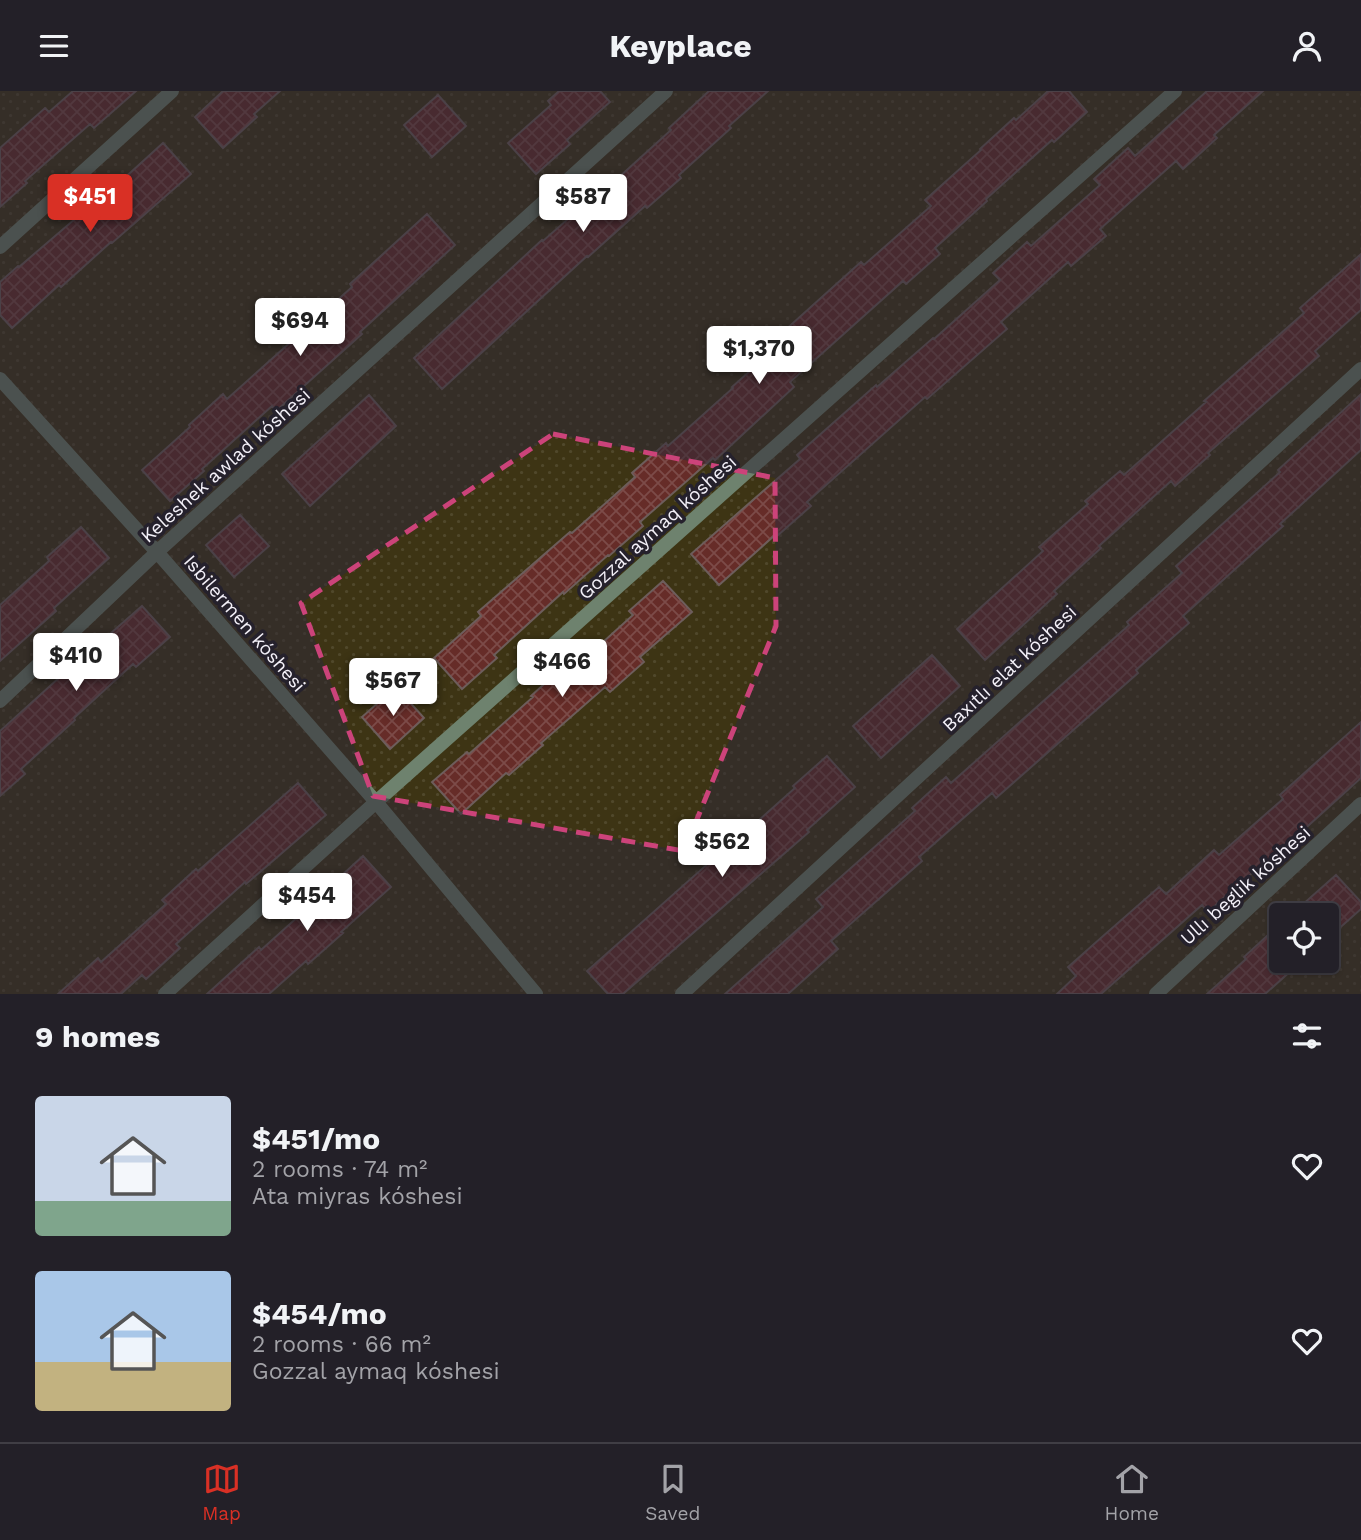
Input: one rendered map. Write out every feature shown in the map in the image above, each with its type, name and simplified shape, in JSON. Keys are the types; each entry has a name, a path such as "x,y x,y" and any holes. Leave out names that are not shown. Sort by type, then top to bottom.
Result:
{"street":[{"path":"0,247 172,91"},
{"name":"Keleshek awlad kóshesi","path":"0,701 157,552 666,91"},
{"name":"Gozzal aymaq kóshesi","path":"166,994 376,802 1175,91"},
{"name":"Baxıtlı elat kóshesi","path":"682,994 1361,369"},
{"name":"Isbilermen kóshesi","path":"0,379 157,552 376,802 537,994"},
{"name":"Ullı beglik kóshesi","path":"1156,994 1361,804"}],"highlighted area":[{"path":"553,434 775,478 776,626 684,851 373,796 301,603"}],"sand":[{"path":"0,91 1361,91 1361,994 0,994"}],"building":[{"path":"73,91 136,91 94,128 90,124 25,181 27,183 0,207 0,148 45,108 49,112"},
{"path":"223,91 280,91 254,114 257,117 223,148 195,117"},
{"path":"559,91 600,91 610,102 567,140 570,144 536,174 508,143 551,105 548,101"},
{"path":"709,91 768,91 679,175 681,178 587,256 442,389 414,358 542,240 594,196 596,198 671,130 669,128"},
{"path":"1048,91 1069,91 1087,112 986,199 987,201 935,248 940,254 906,284 903,281 790,382 794,387 715,460 713,458 640,522 643,526 564,594 563,592 494,655 497,658 462,689 434,658 481,616 478,612 635,477 632,473 666,443 668,446 733,388 778,346 773,341 861,262 864,265 931,206 925,200 1014,118 1016,120"},
{"path":"1207,91 1263,91 1214,135 1217,138 1183,169 1176,161 1100,229 1106,236 1071,266 1068,262 1001,322 1007,329 927,399 925,397 807,502 811,506 719,585 691,554 800,459 797,455 1000,280 993,273 1027,242 1031,246 1100,185 1094,179 1128,148 1135,156"},
{"path":"438,95 466,126 432,157 404,125"},
{"path":"163,143 191,174 12,328 0,315 0,282"},
{"path":"427,214 455,245 360,332 362,334 276,411 272,406 170,501 142,470 223,394 227,399 352,287 350,284"},
{"path":"1361,254 1361,310 1315,351 1319,356 1208,453 1210,455 1175,486 1171,481 1099,546 1101,548 1054,591 1057,594 985,660 957,629 1043,551 1039,547 1088,504 1085,501 1120,471 1124,475 1206,402 1204,401 1304,313 1300,308"},
{"path":"1361,394 1361,450 1280,524 1283,526 1183,616 1189,623 1136,670 1138,673 996,798 992,793 919,857 922,861 831,941 838,949 788,994 725,994 823,907 816,899 915,811 912,808 946,777 951,783 1129,625 1127,622 1182,573 1176,566"},
{"path":"369,395 396,426 310,506 282,474"},
{"path":"240,515 269,546 234,577 206,545"},
{"path":"81,527 109,558 54,608 56,611 0,661 0,605 49,561 47,557"},
{"path":"663,581 692,612 640,657 644,662 610,692 605,687 509,775 506,773 461,814 432,782 467,752 469,754 565,665 571,671 633,615 629,611"},
{"path":"142,606 170,637 136,667 133,664 74,718 75,720 21,769 25,774 0,796 0,731 92,645 95,647"},
{"path":"932,655 960,686 881,758 853,726"},
{"path":"396,687 424,718 390,749 362,717"},
{"path":"1361,722 1361,778 1298,835 1301,839 1267,869 1262,864 1208,912 1202,905 1101,994 1057,994 1076,976 1068,967 1159,887 1166,894 1214,850 1219,855 1283,799 1280,795"},
{"path":"827,756 855,787 807,830 809,832 623,994 608,994 587,971 795,788 793,786"},
{"path":"298,783 326,815 176,944 180,948 146,979 142,975 121,994 58,994 98,958 101,962 166,904 162,900 196,869 198,871"},
{"path":"363,856 391,887 308,964 306,961 269,994 207,994 259,947 261,950"},
{"path":"1336,875 1361,902 1361,909 1339,928 1339,903 1304,903"},
{"path":"1269,934 1269,973 1289,973 1265,994 1207,994 1246,959 1244,957"}]}
